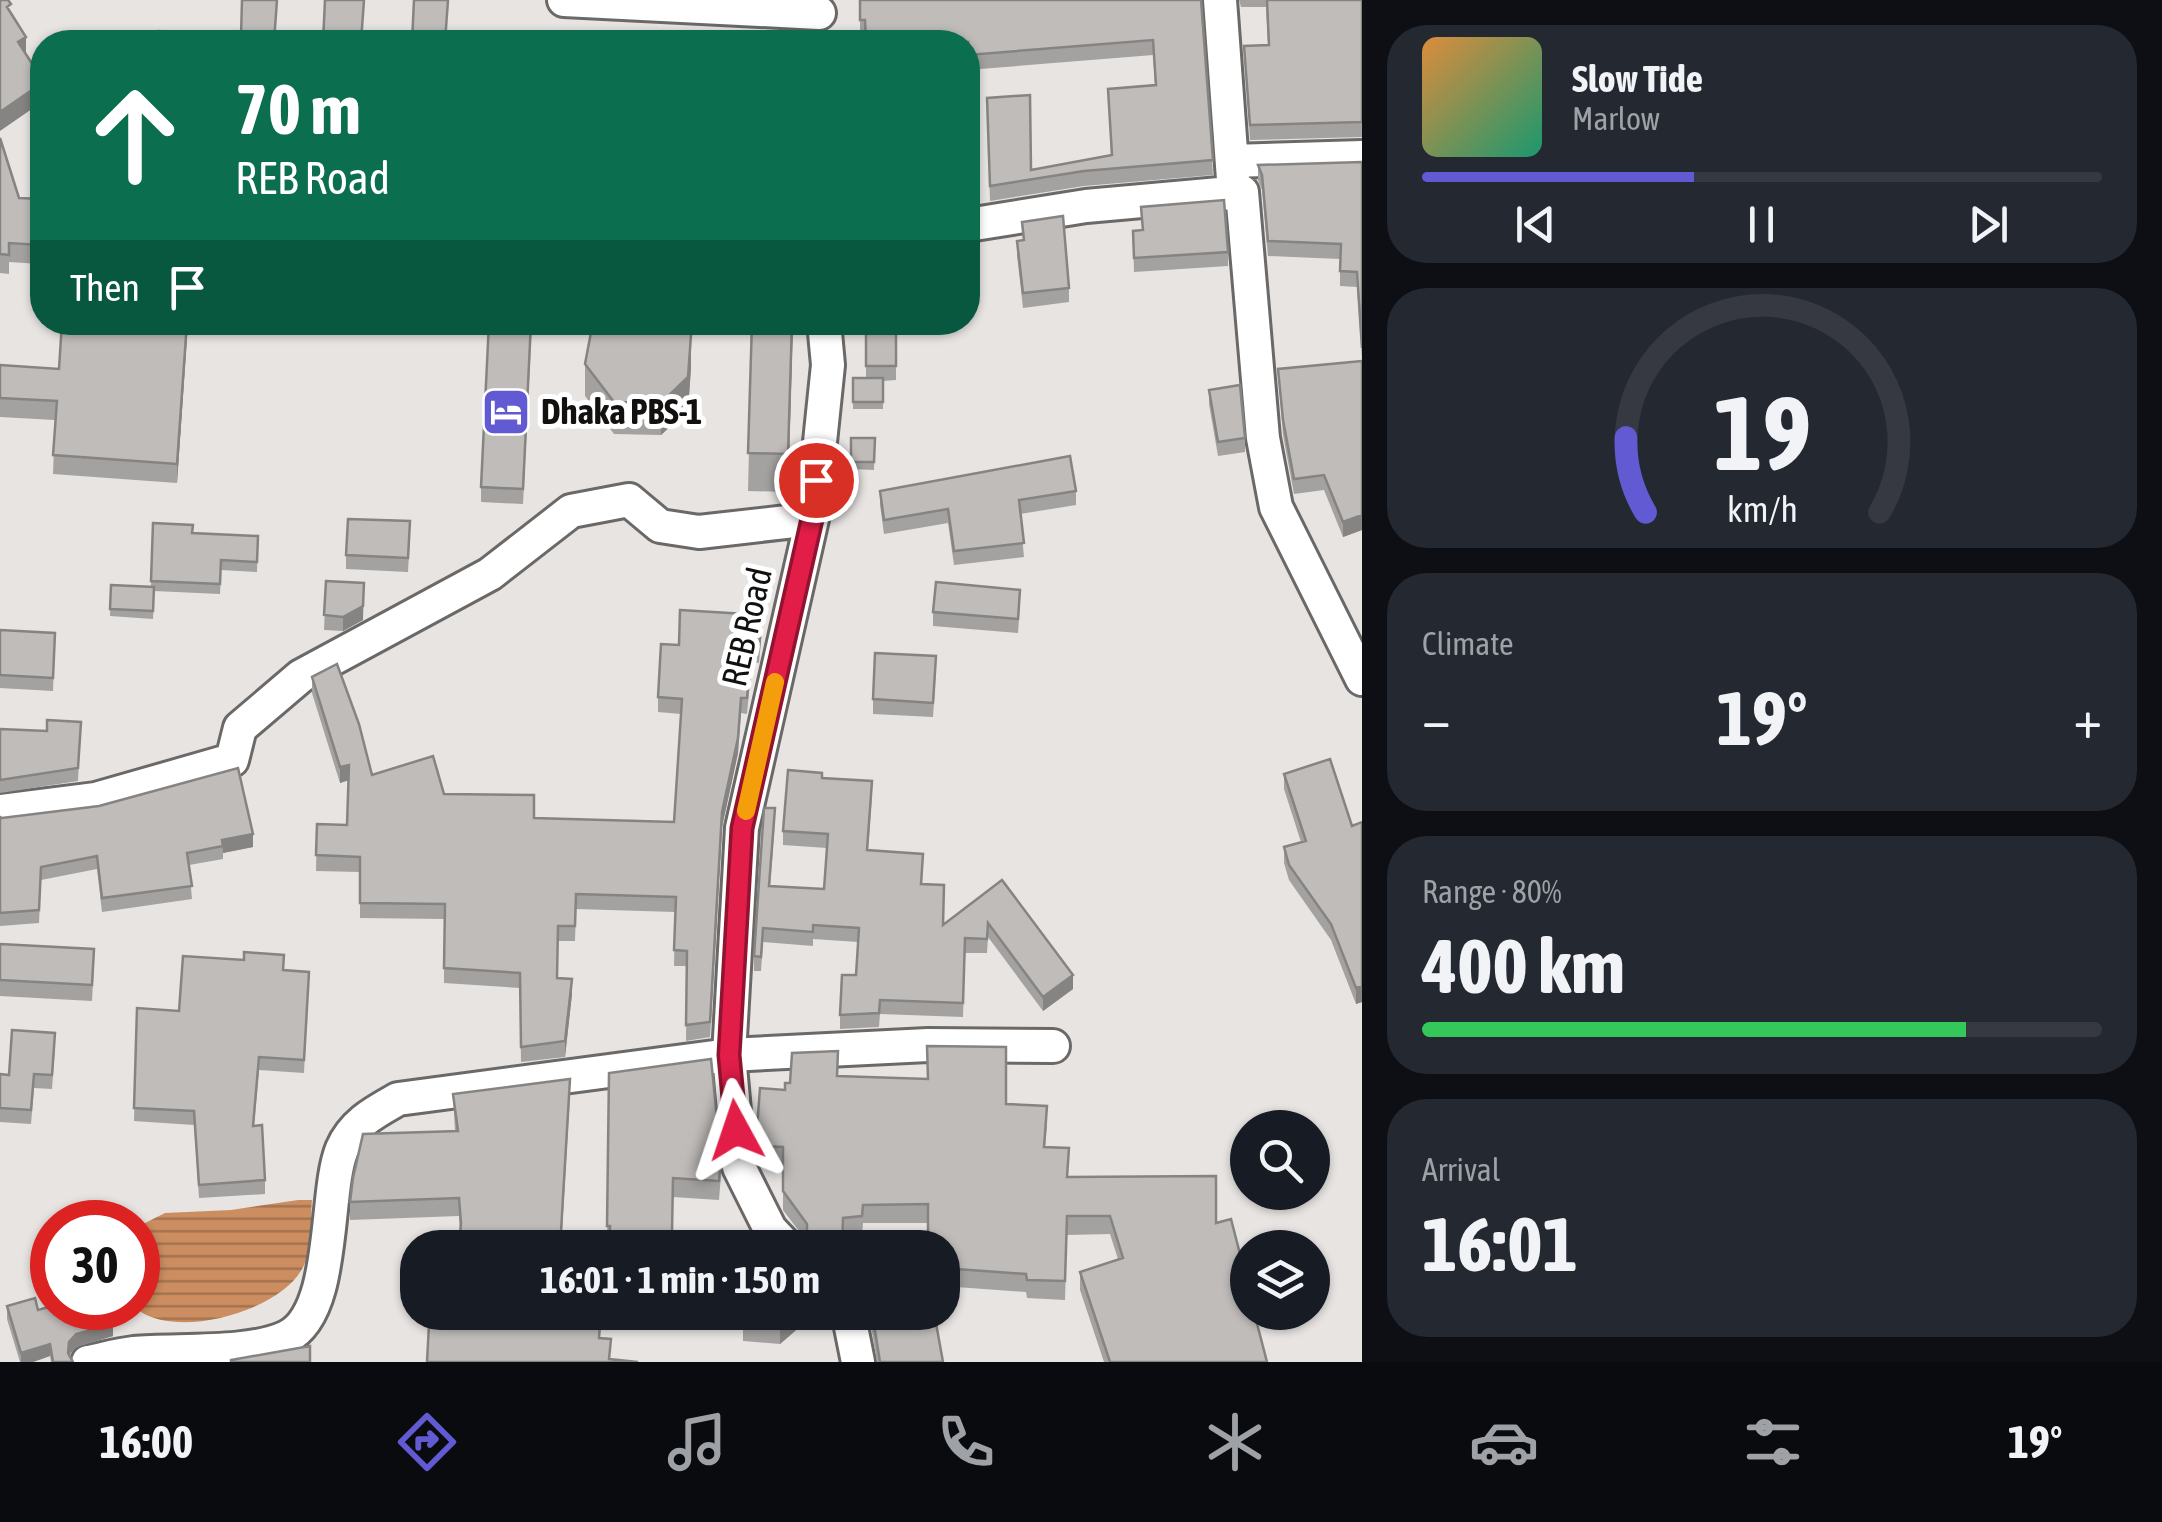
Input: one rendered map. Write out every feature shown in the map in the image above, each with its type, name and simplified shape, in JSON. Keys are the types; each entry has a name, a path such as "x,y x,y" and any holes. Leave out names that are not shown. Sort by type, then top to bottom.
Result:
{"street":[{"path":"564,0 819,19"},
{"path":"1220,0 1233,177 1242,192 1263,438 1276,507 1362,679"},
{"path":"980,224 1362,156"},
{"name":"REB Road","path":"771,1230 739,1167 729,1055 742,828 812,519 828,365 825,335"},
{"path":"0,811 96,799 232,760 240,728 301,676 490,574 571,511 629,500 660,526 698,532 812,519"},
{"path":"88,1362 133,1354 240,1348 288,1336 306,1318 322,1277 341,1150 361,1120 398,1099 729,1055 928,1045 1053,1046"},
{"path":"852,1330 858,1362"}],"shaded area":[{"path":"312,1200 308,1254 302,1269 273,1297 251,1308 203,1321 160,1319 160,1216"}],"building":[{"path":"0,0 8,0 11,4 7,7 26,37 18,42 30,60 30,91 0,112"},
{"path":"242,0 277,0 275,30 241,30"},
{"path":"325,0 364,0 362,30 324,30"},
{"path":"414,0 448,0 446,30 413,30"},
{"path":"860,0 1201,0 1213,160 1084,171 990,186 987,98 1030,95 1031,170 1112,155 1108,89 1156,85 1153,40 980,54 980,30 865,30 865,20 860,20"},
{"path":"1267,0 1362,0 1362,122 1250,125 1244,46 1269,45"},
{"path":"0,138 19,198 30,198 30,244 9,243 9,255 0,254"},
{"path":"1362,162 1362,348 1357,272 1340,271 1341,244 1268,241 1258,165"},
{"path":"1224,200 1228,252 1134,258 1133,231 1143,230 1141,207"},
{"path":"1063,216 1069,288 1023,293 1017,241 1024,240 1022,222"},
{"path":"61,335 186,335 177,464 53,455 57,401 0,398 0,365 59,369"},
{"name":"Dhaka PBS-1","path":"488,335 530,335 523,489 481,487"},
{"path":"591,335 691,335 688,377 661,403 614,402 585,364"},
{"path":"752,335 792,335 788,454 748,453"},
{"path":"866,335 896,335 896,366 866,366"},
{"path":"1362,361 1362,515 1343,522 1324,475 1294,479 1278,369"},
{"path":"853,378 883,378 883,402 853,402"},
{"path":"1240,385 1245,438 1218,442 1209,390"},
{"path":"851,438 875,438 874,462 851,462"},
{"path":"1070,456 1076,491 1019,500 1024,543 954,551 948,509 884,520 880,491"},
{"path":"348,519 410,521 408,558 346,555"},
{"path":"153,523 193,525 192,533 258,536 257,562 221,560 220,584 151,581"},
{"path":"326,581 364,583 363,606 343,617 324,615"},
{"path":"936,582 1020,590 1018,619 933,612"},
{"path":"111,585 154,587 153,611 110,609"},
{"path":"680,610 762,615 759,648 752,647 747,698 741,698 738,738 722,812 710,1022 686,1025 687,951 674,950 676,897 576,894 575,926 558,926 557,978 572,979 565,1041 521,1047 520,973 444,968 445,904 360,903 360,857 316,855 317,824 347,825 349,765 340,767 312,677 337,664 372,775 433,756 444,794 534,795 534,818 674,822 682,699 658,697 661,644 679,645"},
{"path":"0,630 55,633 53,678 0,675"},
{"path":"875,653 936,656 933,703 873,699"},
{"path":"47,720 81,722 78,768 0,780 0,729 47,731"},
{"path":"1330,759 1352,826 1362,822 1362,986 1356,988 1331,924 1289,865 1284,847 1306,841 1284,774"},
{"path":"238,768 253,834 222,840 223,846 187,853 192,886 102,898 97,856 41,867 39,910 0,913 0,817 99,806"},
{"path":"788,770 822,773 822,778 872,781 867,850 923,854 921,884 944,885 943,925 1002,880 1073,975 1043,997 988,923 987,939 965,938 963,1003 880,1000 879,1013 840,1015 842,975 856,975 859,928 813,925 813,932 763,928 761,957 754,956 764,808 775,808 769,886 824,889 828,834 783,831"},
{"path":"0,944 94,949 92,985 0,980"},
{"path":"244,952 284,955 283,970 309,972 304,1060 259,1057 253,1126 262,1125 265,1180 199,1185 194,1111 134,1108 137,1008 179,1011 183,956 244,960"},
{"path":"12,1030 55,1033 52,1075 34,1074 31,1110 0,1108 0,1074 9,1075"},
{"path":"927,1046 1006,1047 1006,1104 1047,1106 1044,1147 1069,1148 1067,1177 1216,1176 1216,1223 1231,1219 1234,1230 1230,1230 1230,1330 1259,1330 1267,1362 1110,1362 1080,1272 1123,1258 1110,1216 1067,1216 1065,1281 1027,1280 1026,1274 960,1269 960,1230 928,1230 928,1204 863,1205 862,1216 843,1218 843,1230 807,1230 807,1224 783,1191 783,1147 760,1146 760,1088 785,1090 785,1083 790,1083 792,1053 838,1051 837,1076 928,1079"},
{"path":"711,1059 721,1157 719,1181 673,1178 672,1230 610,1230 607,1226 609,1073"},
{"path":"570,1079 561,1230 460,1230 459,1198 350,1202 363,1134 458,1131 453,1094"},
{"path":"30,1299 30,1330 91,1330 76,1334 69,1342 68,1353 73,1362 53,1362 50,1344 21,1353 7,1306"},
{"path":"429,1330 600,1330 599,1338 611,1339 609,1359 638,1362 427,1362"},
{"path":"875,1330 937,1330 943,1362 880,1362"},
{"path":"310,1346 310,1362 231,1362 231,1360"}],"slow traffic":[{"path":"746,811 775,682"}],"place":[{"name":"Dhaka PBS-1","path":"506,412"}],"route":[{"path":"736,1130 729,1055 742,828 812,519 816,480"}]}
